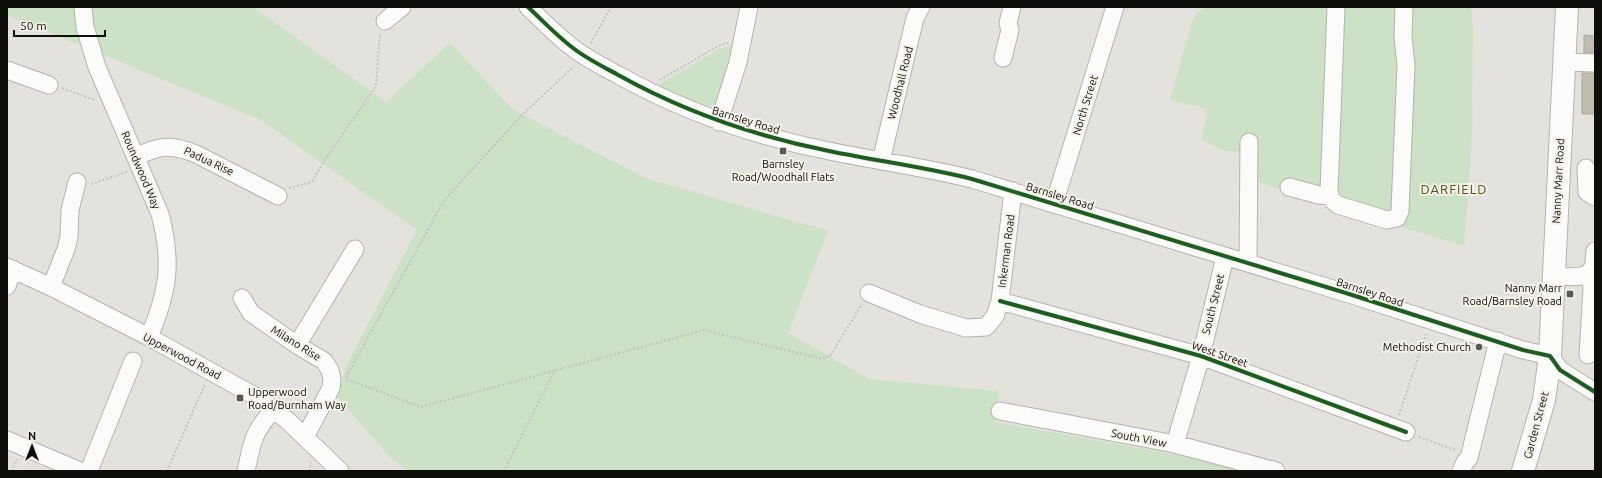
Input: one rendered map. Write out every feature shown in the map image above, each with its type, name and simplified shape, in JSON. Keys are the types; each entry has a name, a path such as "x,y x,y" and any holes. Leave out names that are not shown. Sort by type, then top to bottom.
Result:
{"main road":[{"name":"Nanny Marr Road","path":"1550,356 1567,7"},
{"name":"Garden Street","path":"1523,471 1544,400 1550,356"}],"street":[{"name":"Roundwood Way","path":"83,7 85,27 97,67 160,214 165,235 167,254 164,295 160,311 149,338"},
{"path":"385,21 402,7"},
{"name":"Barnsley Road","path":"528,7 568,44 584,56 645,90 680,107 719,122 788,142 881,161 937,170 1013,191 1248,263 1523,350 1550,356"},
{"path":"719,122 738,62 749,7"},
{"name":"Woodhall Road","path":"881,161 916,18 921,7"},
{"path":"1002,58 1010,30 1008,23 1012,7"},
{"name":"North Street","path":"1054,204 1115,7"},
{"path":"1336,7 1330,199 1338,205 1387,220 1397,218 1400,211 1406,64 1403,36 1404,7"},
{"path":"1565,62 1595,63"},
{"path":"7,70 49,86"},
{"path":"1248,263 1249,142"},
{"name":"Padua Rise","path":"138,163 159,147 182,148 278,196"},
{"path":"1586,168 1587,192 1595,197"},
{"path":"51,287 66,249 69,237 70,210 76,185"},
{"path":"1289,187 1319,195 1330,196"},
{"name":"Inkerman Road","path":"869,293 920,314 966,328 986,327 995,316 1000,301 1013,191"},
{"path":"297,345 355,249"},
{"path":"1553,276 1577,276 1590,272 1593,268 1595,251"},
{"name":"South Street","path":"1175,444 1200,356 1225,256"},
{"path":"7,286 10,268"},
{"name":"Upperwood Road","path":"10,268 51,287 149,338 260,399 288,421 340,471"},
{"path":"1588,355 1592,288 1590,272"},
{"name":"Milano Rise","path":"242,298 251,313 297,345 324,361 330,370 332,388 305,437"},
{"name":"West Street","path":"1000,301 1200,356 1400,430"},
{"path":"1463,466 1469,458 1498,341"},
{"path":"1550,356 1560,370 1595,392"},
{"path":"88,471 133,361"},
{"path":"246,471 254,435 261,424 274,410"},
{"name":"South View","path":"1000,411 1175,444 1266,470"},
{"path":"7,440 80,471"}],"path":[{"path":"611,7 584,56 520,118 444,199 345,379 421,407 704,330 822,359 832,355 869,293"},
{"path":"278,196 290,187 312,182 324,161 376,86 381,29 385,21"},
{"path":"645,90 718,46 742,38"},
{"path":"76,185 138,163"},
{"path":"1430,321 1400,430 1462,452 1463,466"},
{"path":"504,471 555,370"},
{"path":"167,471 211,371"}],"green space":[{"path":"7,7 253,7 386,102 450,43 512,109 645,178 828,231 788,333 869,379 998,391 999,413 994,422 1251,468 1251,471 408,471 390,457 338,398 346,366 417,230 261,120 7,15"},
{"path":"1206,7 1471,7 1473,27 1472,136 1464,246 1248,179 1246,152 1225,151 1202,140 1207,109 1170,100 1191,25 1197,13"},
{"path":"732,45 718,101 714,105 707,107 697,104 657,86 719,49"}],"building":[{"path":"1584,35 1595,36 1595,53 1584,53"},
{"path":"1582,73 1595,73 1595,114 1582,114"}],"cycle path":[{"path":"528,7 578,52 645,89 722,122 801,145 972,179 1346,293 1523,350 1550,356 1560,370 1595,392"},
{"path":"1000,301 1201,356 1406,432"}],"place":[{"name":"Barnsley Road/Woodhall Flats","path":"783,151"},
{"name":"Nanny Marr Road/Barnsley Road","path":"1570,294"},
{"name":"Methodist Church","path":"1479,347"},
{"name":"Upperwood Road/Burnham Way","path":"240,398"}],"district":[{"name":"DARFIELD","path":"1454,189"}]}
